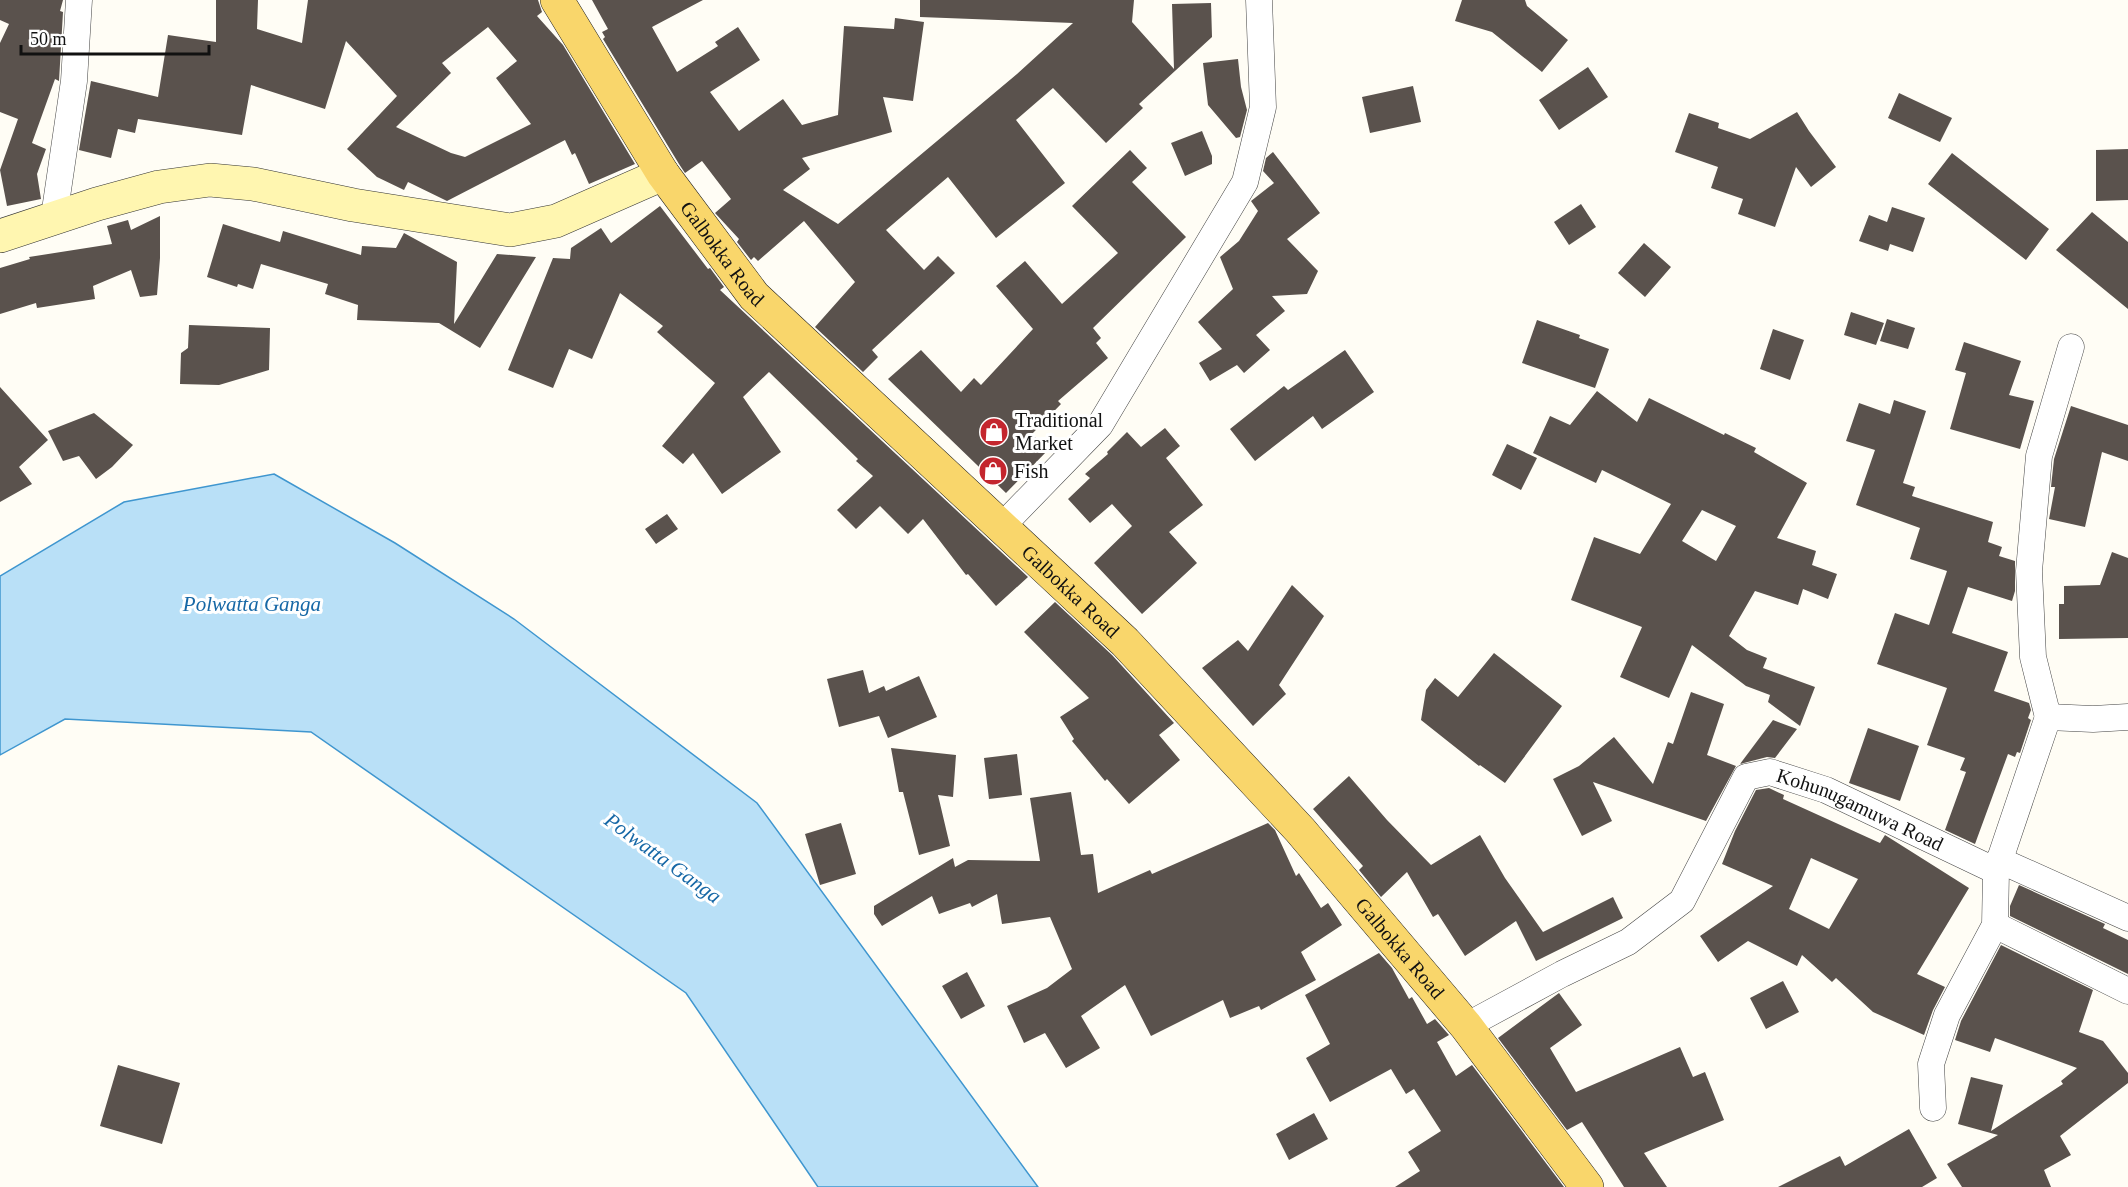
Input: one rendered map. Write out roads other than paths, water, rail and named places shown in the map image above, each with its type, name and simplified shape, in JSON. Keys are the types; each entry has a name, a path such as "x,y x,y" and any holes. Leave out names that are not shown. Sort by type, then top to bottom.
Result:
{"main road":[{"name":"Galbokka Road","path":"557,0 663,174 754,296 1125,642 1300,830 1466,1026 1587,1187"},
{"path":"0,236 54,217 159,187 210,180 253,184 353,205 510,230 556,221 663,174"}],"street":[{"path":"54,217 74,81 79,0"},
{"path":"1002,526 1100,425 1245,182 1263,107 1259,0"},
{"path":"1933,1108 1931,1064 1947,1015 1995,925 1997,866 2048,717 2033,657 2029,571 2039,456 2070,347"},
{"path":"2048,717 2093,719 2128,717"},
{"name":"Kohunugamuwa Road","path":"1466,1026 1562,974 1628,942 1682,901 1746,777 1770,772 1826,789 1997,866"},
{"path":"1997,866 2128,918"},
{"path":"1995,925 2128,991"}],"water":[{"name":"Polwatta Ganga","path":"274,474 395,543 514,619 757,803 1038,1187 818,1187 686,993 311,732 65,719 0,755 0,576 124,502"}],"place":[{"name":"Traditional Market","path":"994,432"},
{"name":"Fish","path":"993,471"}]}
